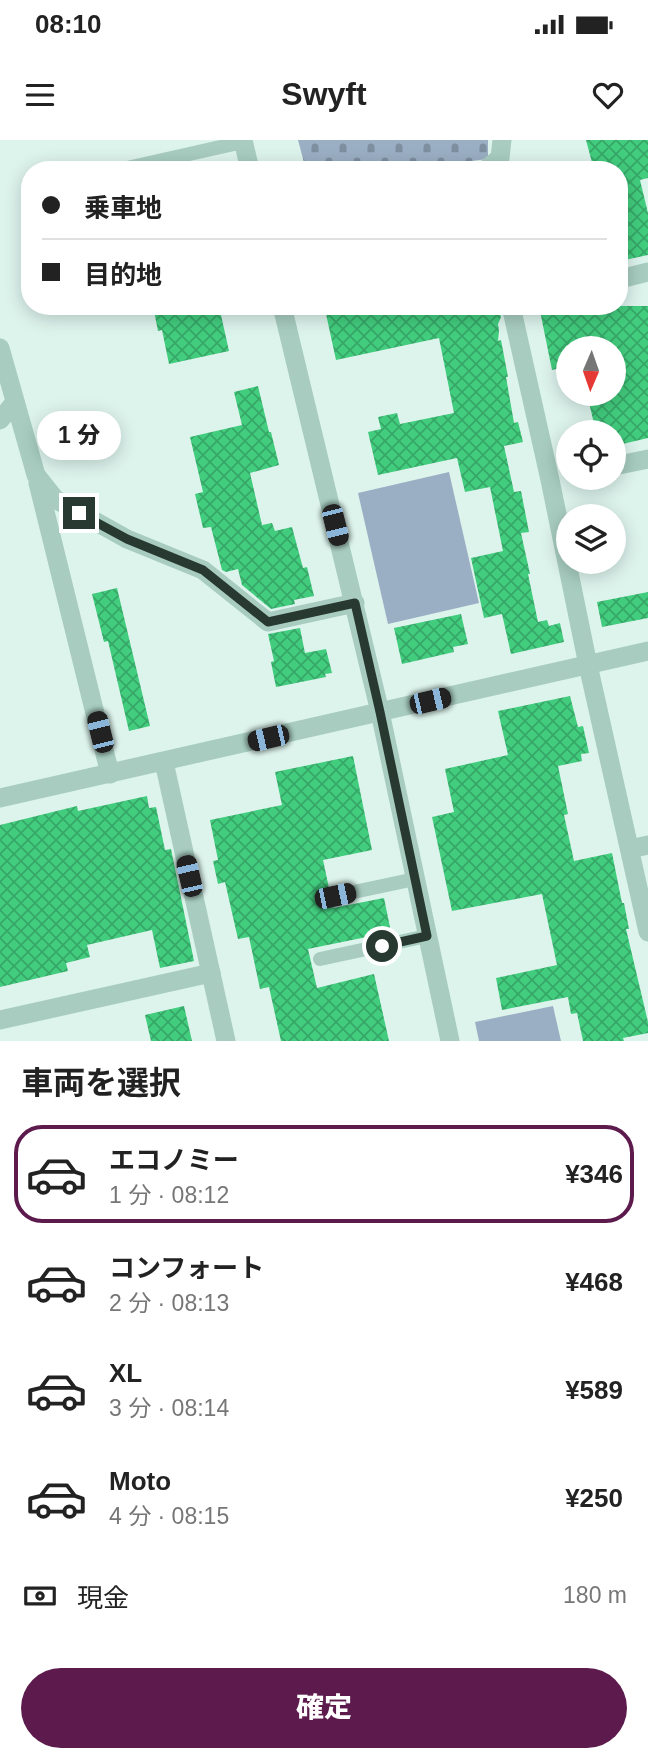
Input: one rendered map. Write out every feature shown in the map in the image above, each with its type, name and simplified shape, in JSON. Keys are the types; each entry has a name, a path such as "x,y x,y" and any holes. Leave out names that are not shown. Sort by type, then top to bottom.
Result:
{"street":[{"path":"496,161 500,158 502,140"},
{"path":"243,141 248,161"},
{"path":"628,277 648,272"},
{"path":"284,315 380,712 450,1041"},
{"path":"514,315 556,466"},
{"path":"0,348 36,475 110,774"},
{"path":"0,420 15,402"},
{"path":"626,463 648,458"},
{"path":"36,475 55,499 127,539 203,570 268,622 355,603"},
{"path":"561,490 588,665 639,847 648,932"},
{"path":"0,798 648,652"},
{"path":"164,762 226,1041"},
{"path":"0,1020 211,973"}],"lane":[{"path":"157,161 243,141"},
{"path":"335,896 415,879"},
{"path":"320,960 427,936"}],"green space":[{"path":"298,140 488,140 488,159 471,161 304,161"},
{"path":"449,472 479,603 388,624 358,493"},
{"path":"553,1006 561,1041 479,1041 475,1022"}],"building":[{"path":"586,140 648,140 648,178 640,180 648,213 648,255 628,259 628,161 592,161"},
{"path":"628,306 648,306 648,438 626,443 626,420 593,420 590,406 626,406 626,336 556,336 556,369 552,370 541,315 628,315"},
{"path":"155,315 221,315 229,351 169,364 162,330 158,331"},
{"path":"326,315 501,315 498,341 501,340 514,423 518,422 523,442 504,446 514,492 521,491 529,532 521,533 528,574 538,622 547,620 549,626 560,623 564,642 511,654 502,614 484,618 471,558 503,551 490,487 465,492 457,458 378,475 368,432 381,429 378,417 397,413 400,424 454,413 439,338 336,360"},
{"path":"258,386 279,465 250,473 262,525 272,523 275,531 292,527 303,568 307,567 314,596 294,600 295,604 271,609 242,585 238,569 226,572 222,570 211,527 203,528 195,494 203,492 190,437 242,425 234,392"},
{"path":"117,588 150,726 129,731 108,641 104,642 92,594"},
{"path":"648,592 648,618 602,627 597,602"},
{"path":"461,614 468,644 453,647 454,652 402,664 394,628"},
{"path":"300,628 305,653 326,649 332,673 325,674 326,677 276,687 268,634"},
{"path":"570,696 578,727 583,726 589,753 581,754 582,761 558,766 568,814 564,815 574,861 612,853 629,929 626,929 648,1022 648,1033 623,1038 624,1041 583,1041 577,1013 571,1014 568,997 502,1010 496,978 557,965 542,894 452,911 432,817 454,812 445,769 508,755 498,711"},
{"path":"353,756 372,850 323,860 329,888 326,899 333,908 384,898 391,932 308,949 317,988 374,974 389,1041 281,1041 269,987 260,989 249,937 238,939 225,882 218,884 213,861 218,860 210,820 282,805 275,772"},
{"path":"147,796 149,808 156,807 165,850 171,849 194,961 160,968 152,930 87,945 90,957 66,963 68,971 0,987 0,825 77,806 78,811"},
{"path":"184,1006 192,1041 151,1041 145,1015"}],"route":[{"path":"79,513 127,539 203,570 268,622 355,603 427,936 382,946"}]}
